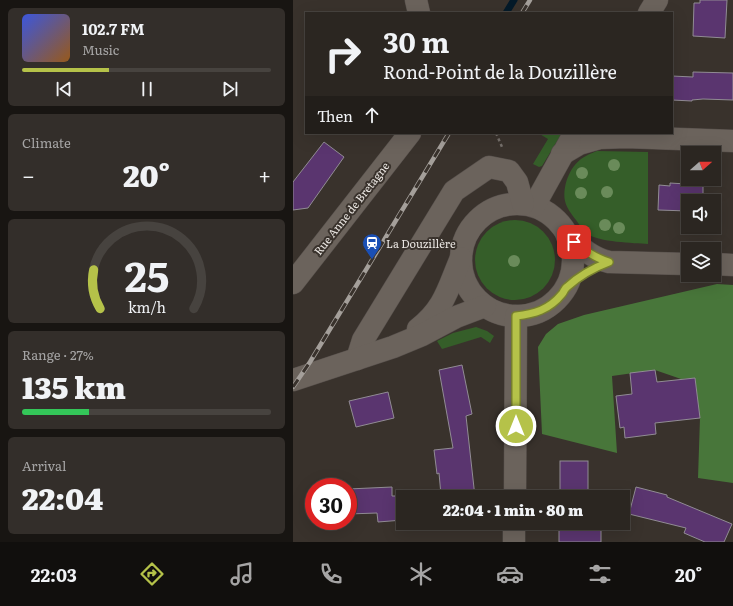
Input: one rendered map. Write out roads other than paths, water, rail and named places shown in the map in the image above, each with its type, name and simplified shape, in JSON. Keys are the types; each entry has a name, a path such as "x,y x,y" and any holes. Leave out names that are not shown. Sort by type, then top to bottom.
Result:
{"street":[{"path":"416,0 419,12"},
{"path":"650,12 657,0"},
{"name":"Rue Anne de Bretagne","path":"297,270 408,134"},
{"path":"528,205 574,134"},
{"path":"562,154 579,144 600,138 626,137 733,141"},
{"path":"357,359 363,340 454,191 489,167 509,171 517,182 528,205"},
{"path":"393,347 422,326 437,311 443,302 461,258 465,240 473,224 487,212 504,205 528,205 550,214 563,227 571,244 573,262 570,279 562,294 549,306 533,314 516,316 500,313 485,306 472,293 464,278 461,258"},
{"path":"567,236 589,253 599,259 609,262 681,264"},
{"path":"565,288 589,271 609,262"},
{"path":"721,264 733,265"},
{"path":"293,380 393,347 422,335 456,317 485,306"},
{"path":"515,490 516,316"},
{"path":"514,542 515,530"}],"waterway":[{"path":"507,12 514,0"}],"railway":[{"path":"523,12 530,0"},
{"path":"293,387 310,362 448,134"}],"place":[{"name":"La Douzillère","path":"372,260"}]}
